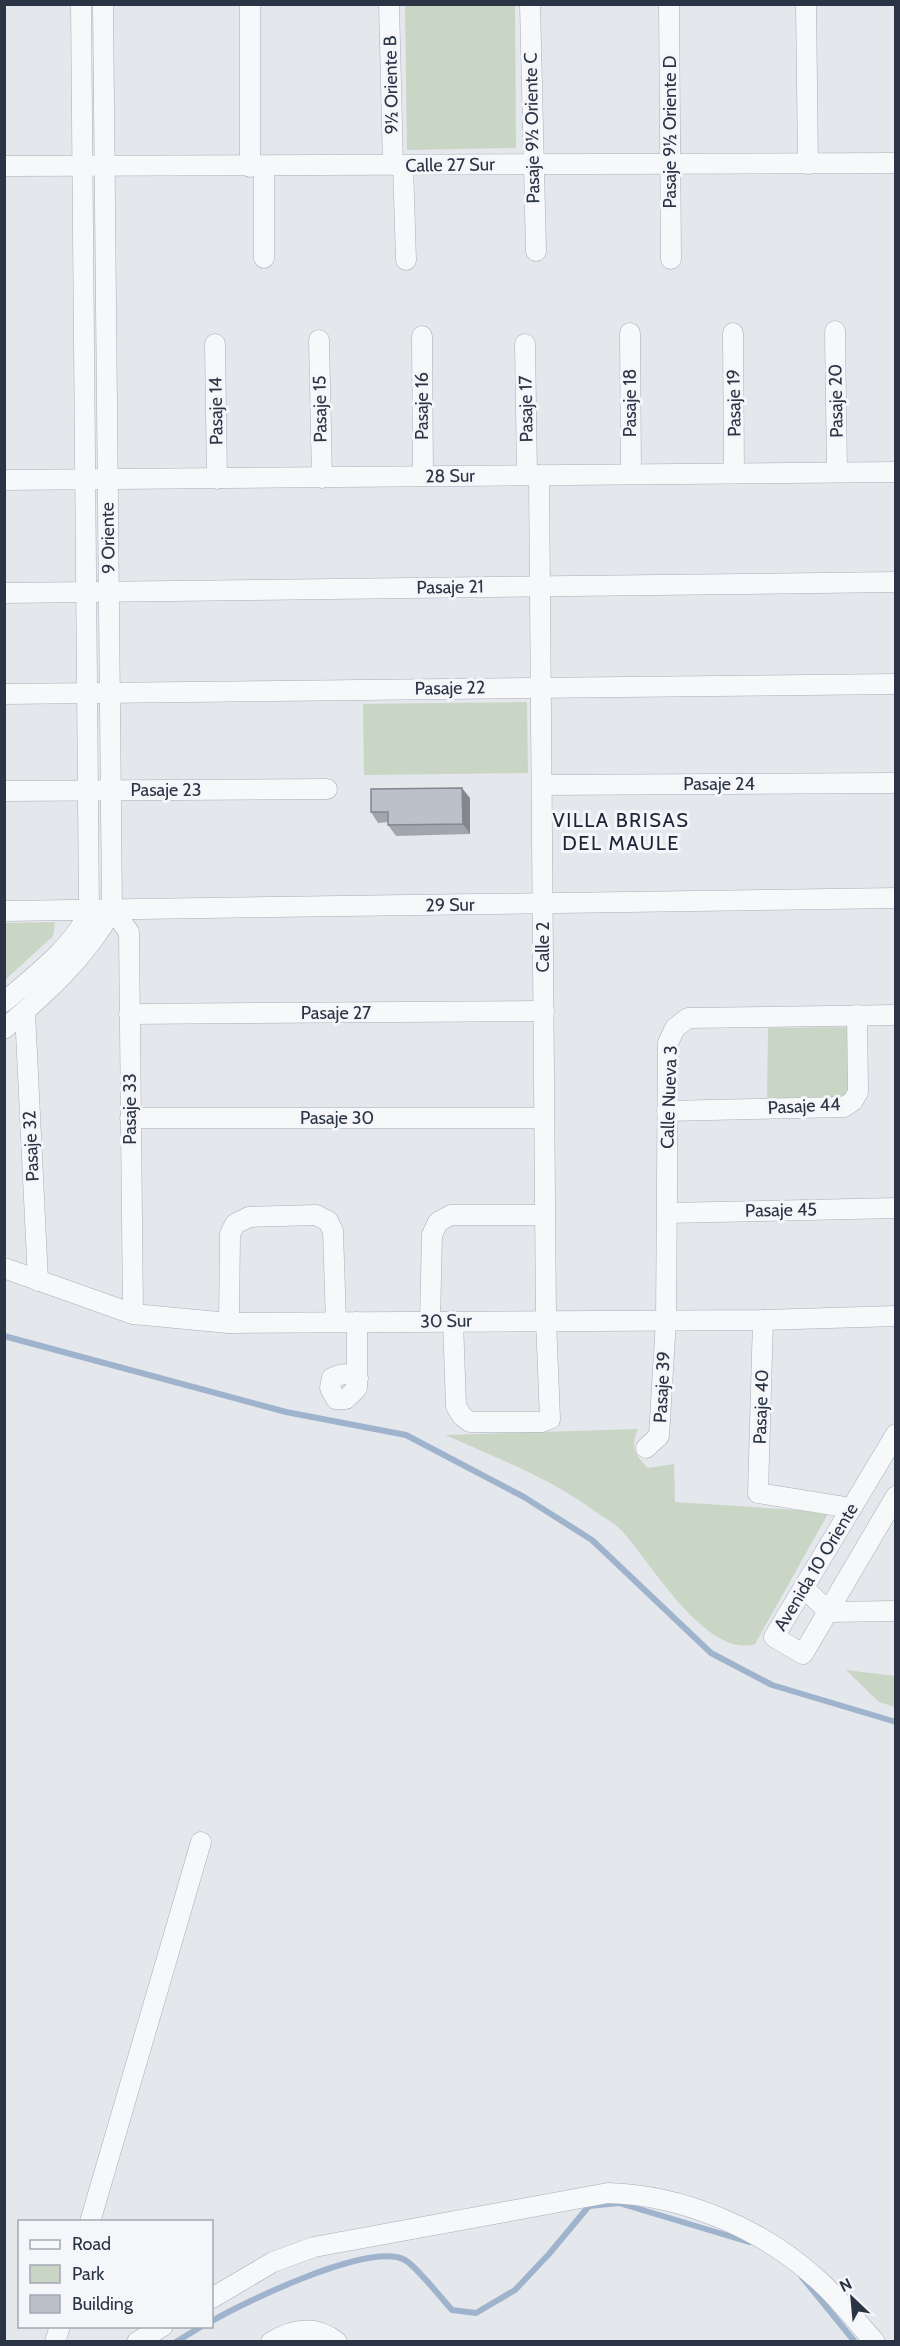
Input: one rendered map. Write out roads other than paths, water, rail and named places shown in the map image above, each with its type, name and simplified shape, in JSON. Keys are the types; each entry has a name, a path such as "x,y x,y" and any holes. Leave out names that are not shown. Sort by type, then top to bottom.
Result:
{"street":[{"name":"9 Oriente","path":"81,4 89,910"},
{"name":"9 Oriente","path":"103,4 112,910"},
{"path":"250,4 257,167 264,258"},
{"name":"9½ Oriente B","path":"389,4 406,260"},
{"name":"Pasaje 9½ Oriente C","path":"530,4 532,164 536,251"},
{"name":"Pasaje 9½ Oriente D","path":"669,4 671,260"},
{"path":"806,4 808,164"},
{"name":"Calle 27 Sur","path":"4,166 257,167 896,163"},
{"name":"Pasaje 20","path":"835,331 837,472"},
{"name":"Pasaje 18","path":"630,333 631,474"},
{"name":"Pasaje 19","path":"733,333 734,473"},
{"name":"Pasaje 16","path":"422,336 423,476"},
{"name":"Pasaje 15","path":"319,340 322,478"},
{"name":"Pasaje 14","path":"215,344 217,478"},
{"name":"Pasaje 17","path":"525,344 533,475"},
{"name":"28 Sur","path":"4,480 896,472"},
{"name":"Calle 2","path":"453,1321 456,1406 462,1416 470,1422 542,1422 550,1419 546,1320 540,586 533,475"},
{"name":"Pasaje 21","path":"4,592 896,582"},
{"name":"Pasaje 22","path":"4,694 896,684"},
{"name":"Pasaje 24","path":"542,785 896,783"},
{"name":"Pasaje 23","path":"4,791 327,789"},
{"name":"29 Sur","path":"4,911 896,898"},
{"path":"4,1002 76,933 89,910"},
{"path":"4,1029 25,1012 79,959 112,910"},
{"name":"Pasaje 33","path":"112,910 129,932 133,1314"},
{"name":"Pasaje 27","path":"129,1014 544,1011"},
{"name":"Pasaje 32","path":"25,1012 38,1281"},
{"name":"Pasaje 44","path":"667,1112 844,1107 854,1101 858,1092 857,1015"},
{"name":"Calle Nueva 3","path":"666,1320 668,1043 675,1028 688,1018 896,1015"},
{"name":"Pasaje 30","path":"130,1118 544,1118"},
{"name":"Pasaje 45","path":"666,1212 896,1208"},
{"path":"229,1323 230,1234 235,1224 249,1217 316,1215 328,1221 333,1231 336,1322"},
{"path":"430,1321 432,1235 438,1222 451,1215 545,1215"},
{"name":"30 Sur","path":"4,1268 133,1314 229,1323 763,1320 896,1316"},
{"name":"Pasaje 39","path":"646,1448 659,1436 666,1320"},
{"name":"Pasaje 40","path":"763,1320 758,1493 852,1508"},
{"path":"357,1322 358,1378"},
{"name":"Avenida 10 Oriente","path":"892,1507 803,1654 774,1636 896,1434"},
{"path":"804,1588 829,1612 896,1611"},
{"path":"91,2220 201,1842"},
{"path":"213,2297 273,2262 314,2247 608,2193 629,2193 687,2205 765,2240 818,2279 875,2342"},
{"path":"137,2342 160,2328"},
{"path":"270,2342 290,2331 304,2329 315,2330 336,2340"}],"waterway":[{"path":"4,1336 286,1412 406,1435 524,1497 592,1540 711,1653 772,1685 896,1722"},
{"path":"213,2320 278,2288 308,2276 337,2266 388,2256 410,2263 452,2310 476,2313 515,2290 589,2206 619,2203 749,2242"},
{"path":"802,2277 855,2342"},
{"path":"176,2342 199,2328"}],"district":[{"name":"VILLA BRISAS DEL MAULE","path":"621,832"}]}
